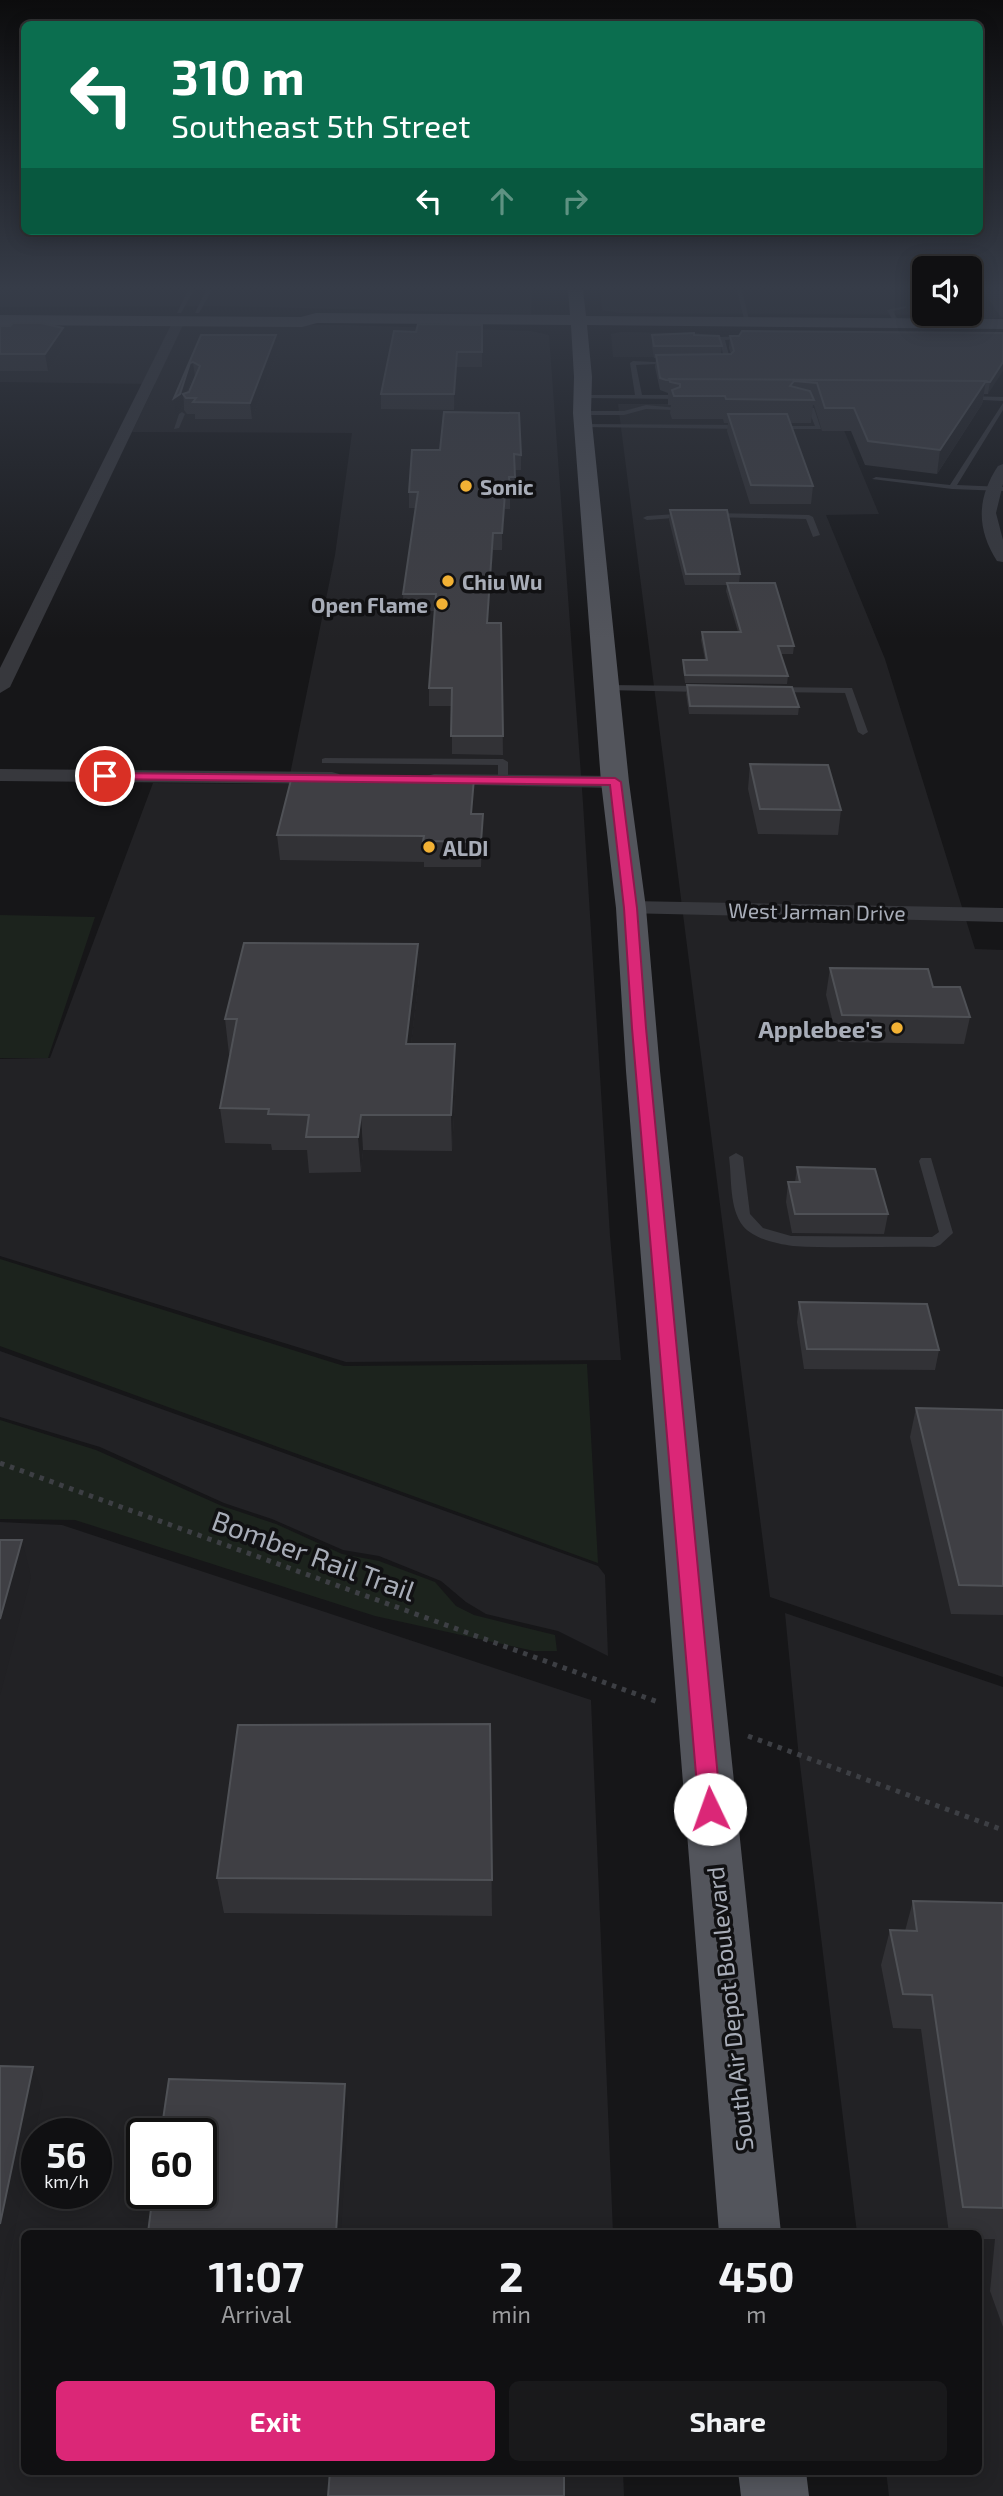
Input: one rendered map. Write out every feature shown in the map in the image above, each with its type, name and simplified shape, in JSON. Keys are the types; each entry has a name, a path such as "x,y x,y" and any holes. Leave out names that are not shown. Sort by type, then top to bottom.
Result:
{"main road":[{"name":"South Air Depot Boulevard","path":"583,406 606,688 631,908 642,1061 750,2230"},
{"path":"772,2475 775,2496"}],"street":[{"path":"0,687 135,406"},
{"path":"1000,547 987,525 1003,470"},
{"path":"0,775 615,782"},
{"name":"West Jarman Drive","path":"631,908 1003,915"}],"lane":[{"path":"583,412 604,406"},
{"path":"953,487 1002,406"},
{"path":"583,412 624,413 646,407 674,408"},
{"path":"763,428 819,428 812,409 792,408"},
{"path":"583,412 750,428"},
{"path":"176,428 182,414"},
{"path":"876,479 997,489"},
{"path":"647,518 664,514 691,515"},
{"path":"704,515 809,517 816,535"},
{"path":"606,688 714,689"},
{"path":"768,690 849,690 863,732"},
{"path":"325,761 503,762 503,781"},
{"path":"736,1157 744,1219 752,1229 790,1241 935,1242 946,1233 926,1161"}],"path":[{"name":"Bomber Rail Trail","path":"0,1463 614,1687"},
{"path":"783,1749 1003,1830"}],"shaded area":[{"path":"144,406 554,406 583,803 610,1236 621,1360 346,1362 0,1256 0,1059 50,1058 153,783 288,784 335,555 352,433 132,432"},
{"path":"618,406 834,406 879,514 826,515 885,659 975,949 1003,950 1003,1677 770,1597"},
{"path":"0,915 95,917 48,1058 0,1058"},
{"path":"0,1259 344,1366 587,1364 598,1563 0,1346"},
{"path":"0,1351 598,1566 605,1575 608,1656 558,1631 486,1614 466,1602 441,1581 379,1556 343,1550 272,1519 224,1503 100,1447 0,1417"},
{"path":"0,1420 96,1450 222,1506 276,1524 342,1554 379,1561 435,1582 456,1606 474,1615 555,1635 557,1651 534,1651 375,1616 75,1520 0,1519"},
{"path":"0,1522 62,1525 591,1700 613,2230 21,2230 21,2475 623,2475 624,2496 0,2496"},
{"path":"785,1613 1003,1687 1003,2496 889,2496 886,2475 982,2475 982,2230 857,2230 798,1748"}],"building":[{"path":"969,406 940,450 868,441 854,408 825,408"},
{"path":"444,412 519,413 521,455 514,454 515,477 509,477 510,493 505,493 502,533 493,533 487,623 501,623 503,736 451,736 452,688 429,688 436,594 403,594 418,492 409,492 412,450 440,450"},
{"path":"728,414 787,414 813,486 751,485"},
{"path":"670,510 727,510 740,574 686,574"},
{"path":"727,583 775,583 794,646 778,646 788,676 685,675 683,660 707,660 702,632 741,632"},
{"path":"687,685 792,687 799,707 690,706"},
{"path":"750,764 828,765 841,810 760,809"},
{"path":"292,776 474,778 471,814 483,814 481,842 423,841 424,836 277,835"},
{"path":"244,943 418,944 406,1044 455,1044 451,1115 361,1115 358,1137 306,1137 309,1115 268,1114 269,1109 220,1108 237,1019 225,1019"},
{"path":"830,968 928,969 933,987 960,987 970,1017 842,1015"},
{"path":"797,1167 875,1169 888,1214 795,1214 788,1182 800,1182"},
{"path":"799,1302 927,1304 939,1350 807,1349"},
{"path":"916,1408 1003,1410 1003,1586 959,1585"},
{"path":"0,1540 22,1540 0,1619"},
{"path":"490,1724 492,1880 217,1878 238,1725"},
{"path":"913,1901 1003,1903 1003,2208 963,2207 932,1995 903,1994 890,1930 917,1931"},
{"path":"0,2066 33,2067 21,2118 0,2224"},
{"path":"169,2079 345,2084 336,2230 148,2230 151,2209 217,2209 217,2118 163,2118"},
{"path":"330,2475 564,2475 564,2496 328,2496"}],"place":[{"name":"Sonic","path":"466,486"},
{"name":"Chiu Wu","path":"448,581"},
{"name":"Open Flame","path":"442,604"},
{"name":"ALDI","path":"429,847"},
{"name":"Applebee's","path":"897,1028"}],"route":[{"path":"105,776 615,782 631,908 639,1028 710,1809"}]}
